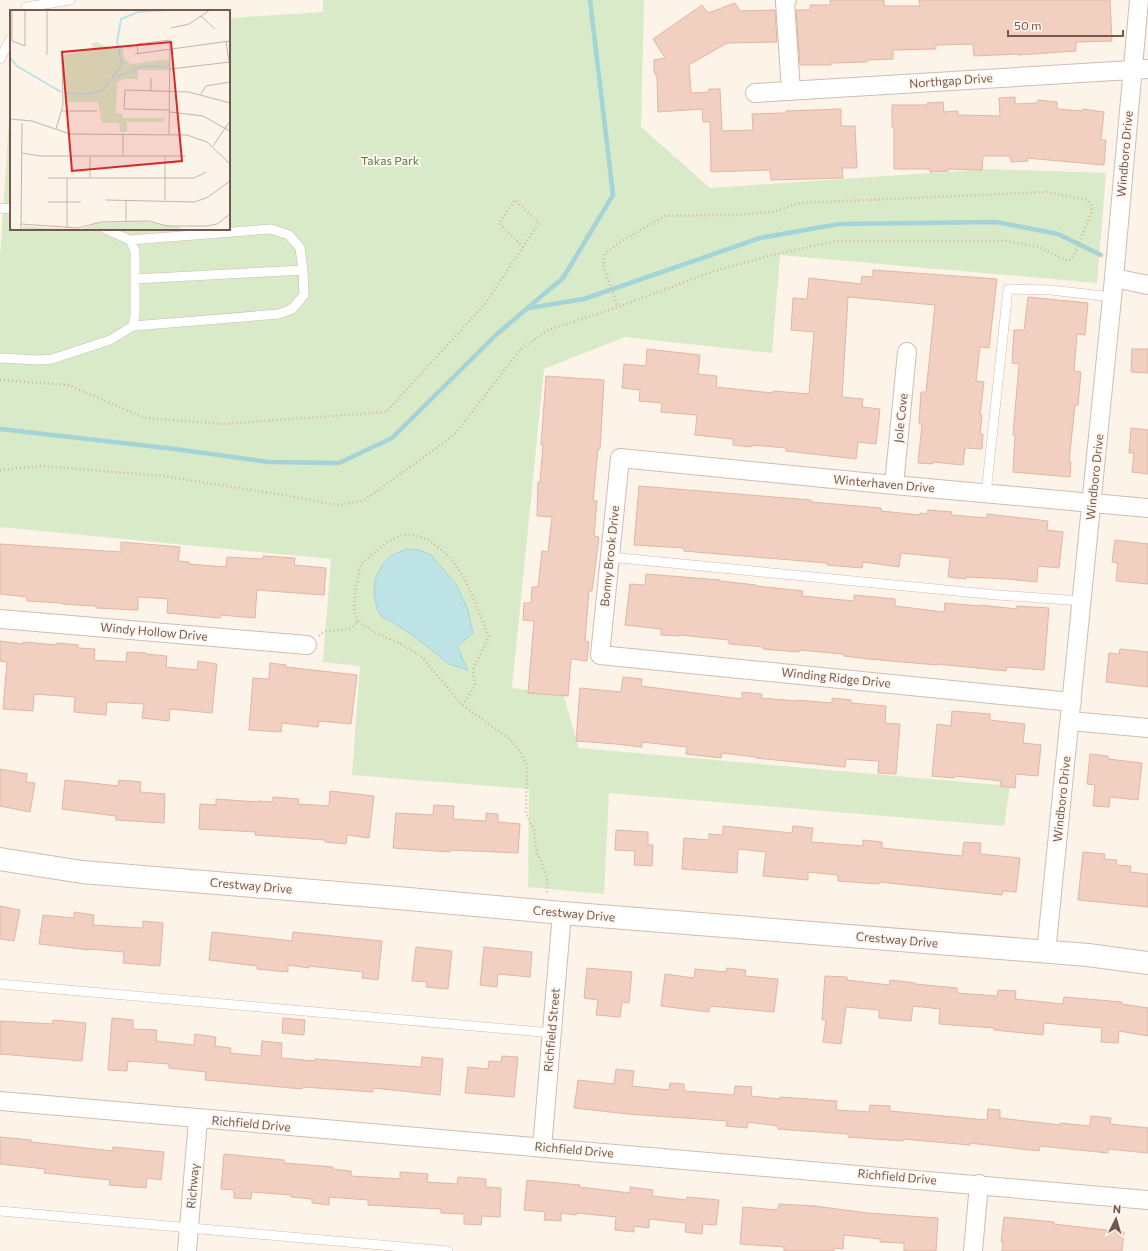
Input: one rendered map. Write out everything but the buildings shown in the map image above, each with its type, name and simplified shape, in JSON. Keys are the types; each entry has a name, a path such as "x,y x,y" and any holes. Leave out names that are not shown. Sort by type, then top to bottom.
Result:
{"main road":[{"name":"Crestway Drive","path":"0,859 82,872 1046,953 1088,955 1148,963"}],"street":[{"path":"787,0 784,2 791,91"},
{"name":"Windboro Drive","path":"1046,953 1114,278 1140,69 1139,0"},
{"name":"Northgap Drive","path":"755,93 1140,69"},
{"path":"1114,278 1148,285"},
{"name":"Jole Cove","path":"894,485 907,352"},
{"name":"Winterhaven Drive","path":"620,458 1148,508"},
{"name":"Bonny Brook Drive","path":"600,655 620,458"},
{"name":"Windy Hollow Drive","path":"0,619 308,645"},
{"name":"Winding Ridge Drive","path":"600,655 1072,702"},
{"path":"1070,721 1148,728"},
{"name":"Richfield Street","path":"542,1148 552,1033 554,912"},
{"name":"Richfield Drive","path":"0,1101 198,1120 979,1184 1148,1200"},
{"name":"Richway","path":"187,1251 198,1120"},
{"path":"973,1251 979,1184"}],"lane":[{"path":"27,6 70,0"},
{"path":"0,59 10,40"},
{"path":"0,208 10,209"},
{"path":"0,358 39,360 52,359 110,340 132,326 279,314 292,309 304,295 300,248 289,235 271,229 130,240 107,230"},
{"path":"130,240 135,251 135,314 132,326"},
{"path":"135,279 303,270"},
{"path":"986,493 1008,289 1051,290 1112,297"},
{"path":"610,557 997,595 1082,601"},
{"path":"0,984 552,1033"},
{"path":"0,1211 448,1251"}],"path":[{"path":"0,470 42,466 163,476 338,505 363,501 454,435 521,350 548,330 618,307 714,271 776,254 837,241 1006,240 1039,247 1068,261 1074,255 1092,211 1092,206 1088,200 1047,192 798,203 774,212 734,215 665,216 625,239 606,253 603,265 618,307"},
{"path":"0,380 68,385 145,418 224,424 386,412 485,304 523,247 539,223 515,200 499,223 523,247"},
{"path":"462,705 475,686 473,669 489,637 465,579 449,556 426,538 414,535 402,535 386,543 361,564 354,610 358,622 377,634 403,645 422,657 462,705 510,739 520,752 527,766 526,814 534,830 537,854 547,877 554,912"},
{"path":"325,631 349,629 358,622"}],"green space":[{"name":"Takas Park","path":"323,0 644,0 641,127 710,188 990,169 1106,173 1097,283 780,255 772,353 625,337 544,369 512,688 563,694 579,748 1010,786 1004,826 609,793 604,894 528,887 529,789 352,775 360,666 323,662 331,559 0,527 0,258 10,106 10,230 230,230 230,18 323,12"}],"water":[{"path":"406,549 419,550 431,555 456,584 468,610 473,633 457,647 468,670 449,664 423,643 393,622 382,617 377,609 374,594 375,579 382,565 391,556"}],"waterway":[{"path":"0,429 175,449 268,462 339,463 392,438 497,334 563,278 613,195 590,0"},
{"path":"529,308 584,299 760,238 839,224 996,222 1058,234 1101,255"}]}
